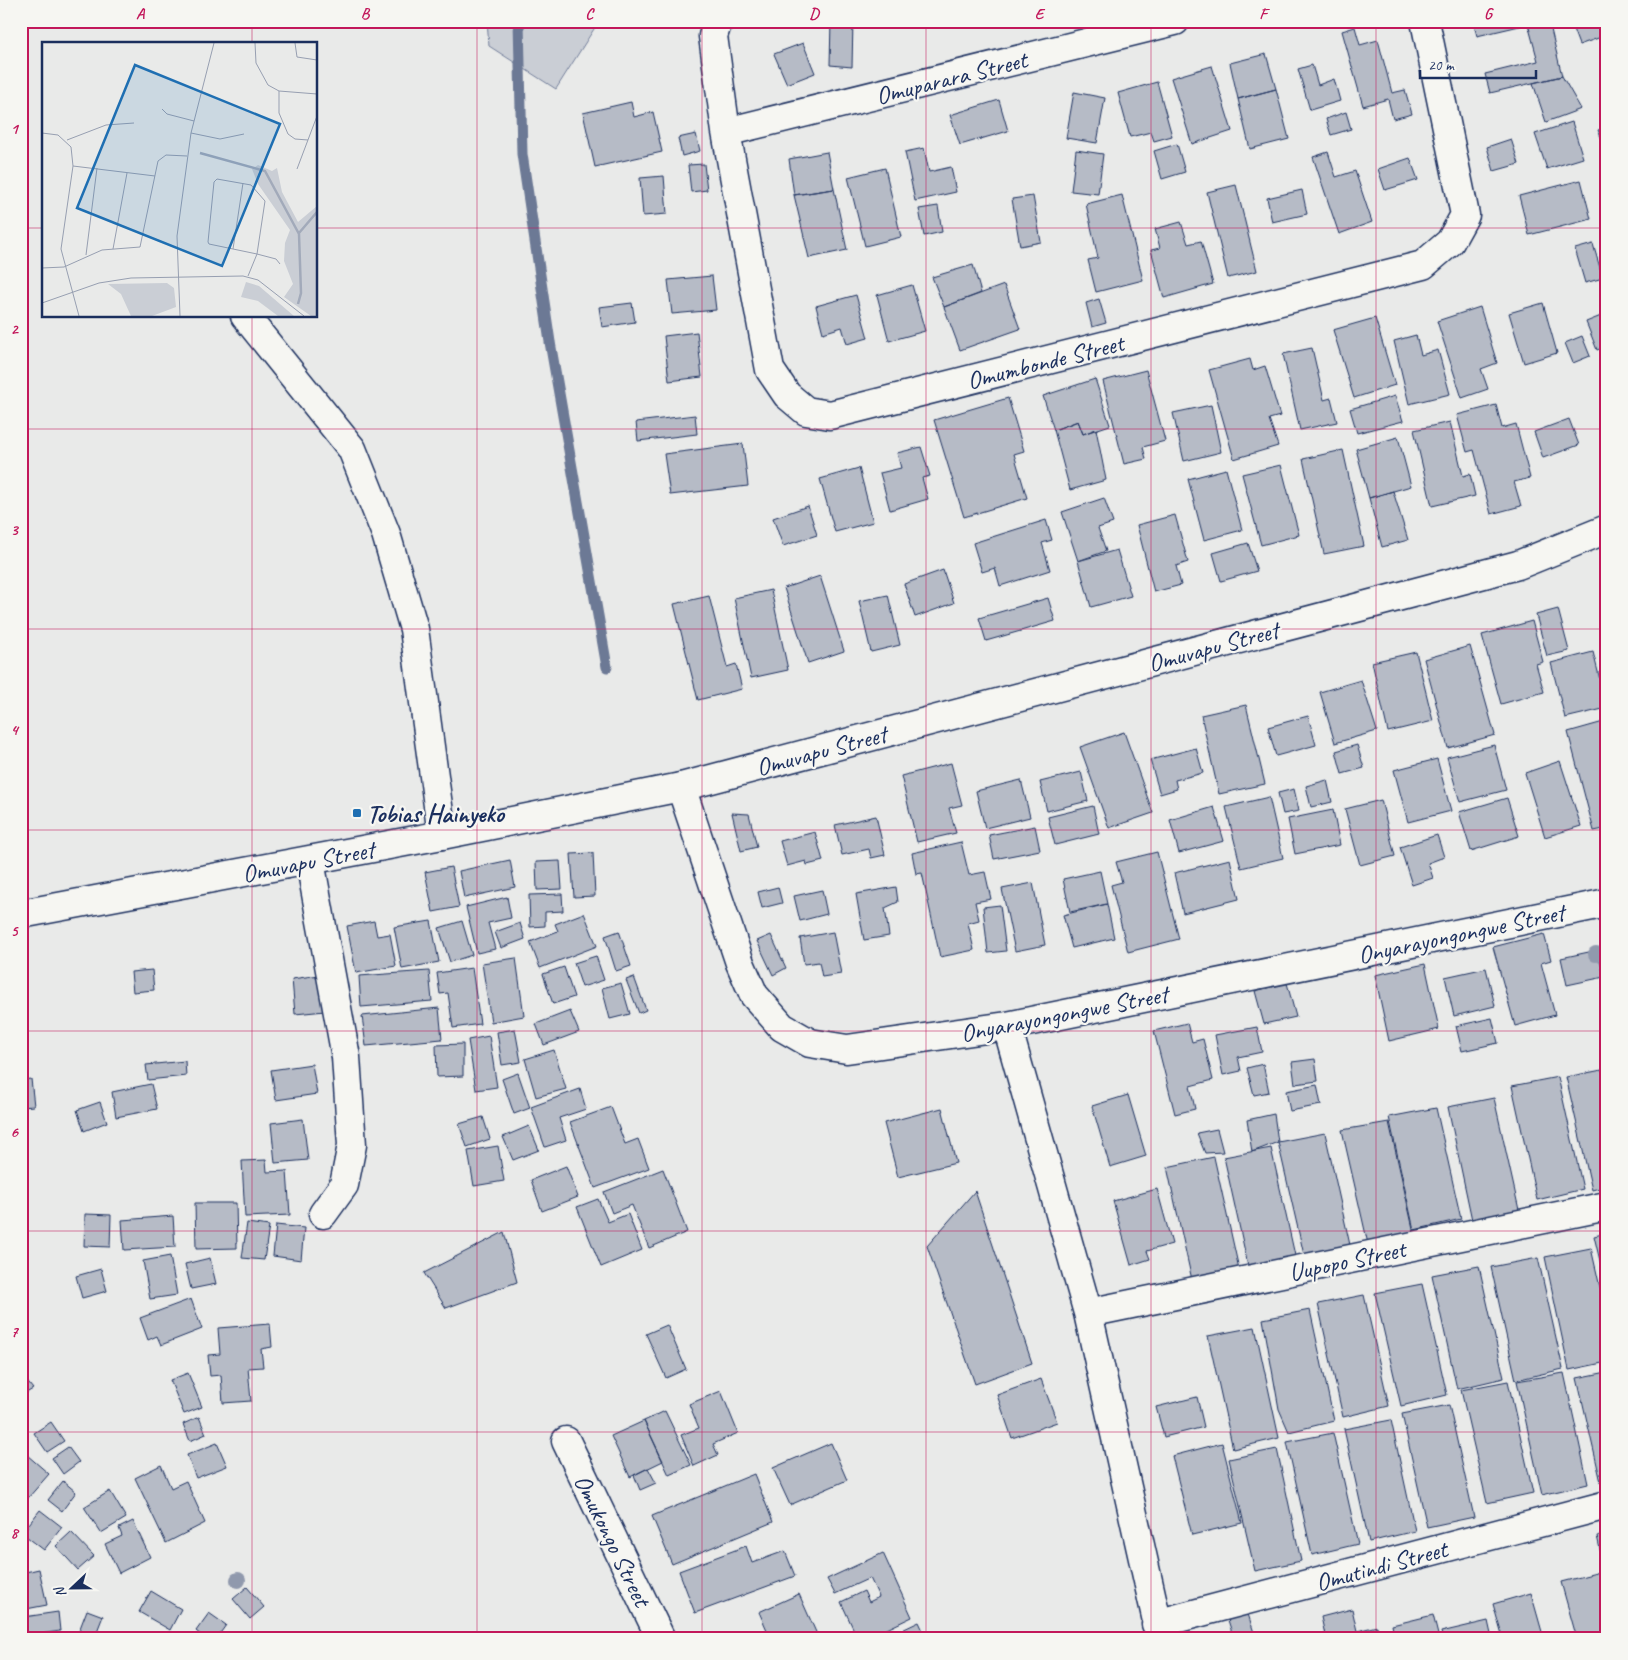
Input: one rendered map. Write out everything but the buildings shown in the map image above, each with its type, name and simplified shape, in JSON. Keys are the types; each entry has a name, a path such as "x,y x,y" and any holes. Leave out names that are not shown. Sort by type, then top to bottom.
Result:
{"street":[{"name":"Omumbonde Street","path":"718,21 713,36 726,132 770,370 787,395 806,411 830,415 1423,265 1450,242 1465,215 1425,21"},
{"name":"Omuparara Street","path":"726,132 1175,21"},
{"path":"247,318 352,449 386,534 414,629 442,835"},
{"name":"Omuvapu Street","path":"21,914 310,861 681,787 1518,565 1607,529"},
{"name":"Onyarayongongwe Street","path":"681,787 740,963 754,995 782,1027 810,1043 847,1050 1007,1026 1607,903"},
{"path":"310,861 346,1057 352,1145 344,1185 323,1214"},
{"path":"1007,1026 1088,1313 1159,1632"},
{"name":"Uupopo Street","path":"1088,1313 1607,1206"},
{"name":"Omukongo Street","path":"566,1441 661,1639"},
{"name":"Omutindi Street","path":"1159,1632 1607,1505"}],"shaded area":[{"path":"487,21 599,21 556,89 489,46"}],"waterway":[{"path":"519,21 522,154 550,342 607,667"}],"place":[{"name":"Tobias Hainyeko","path":"357,813"}]}
